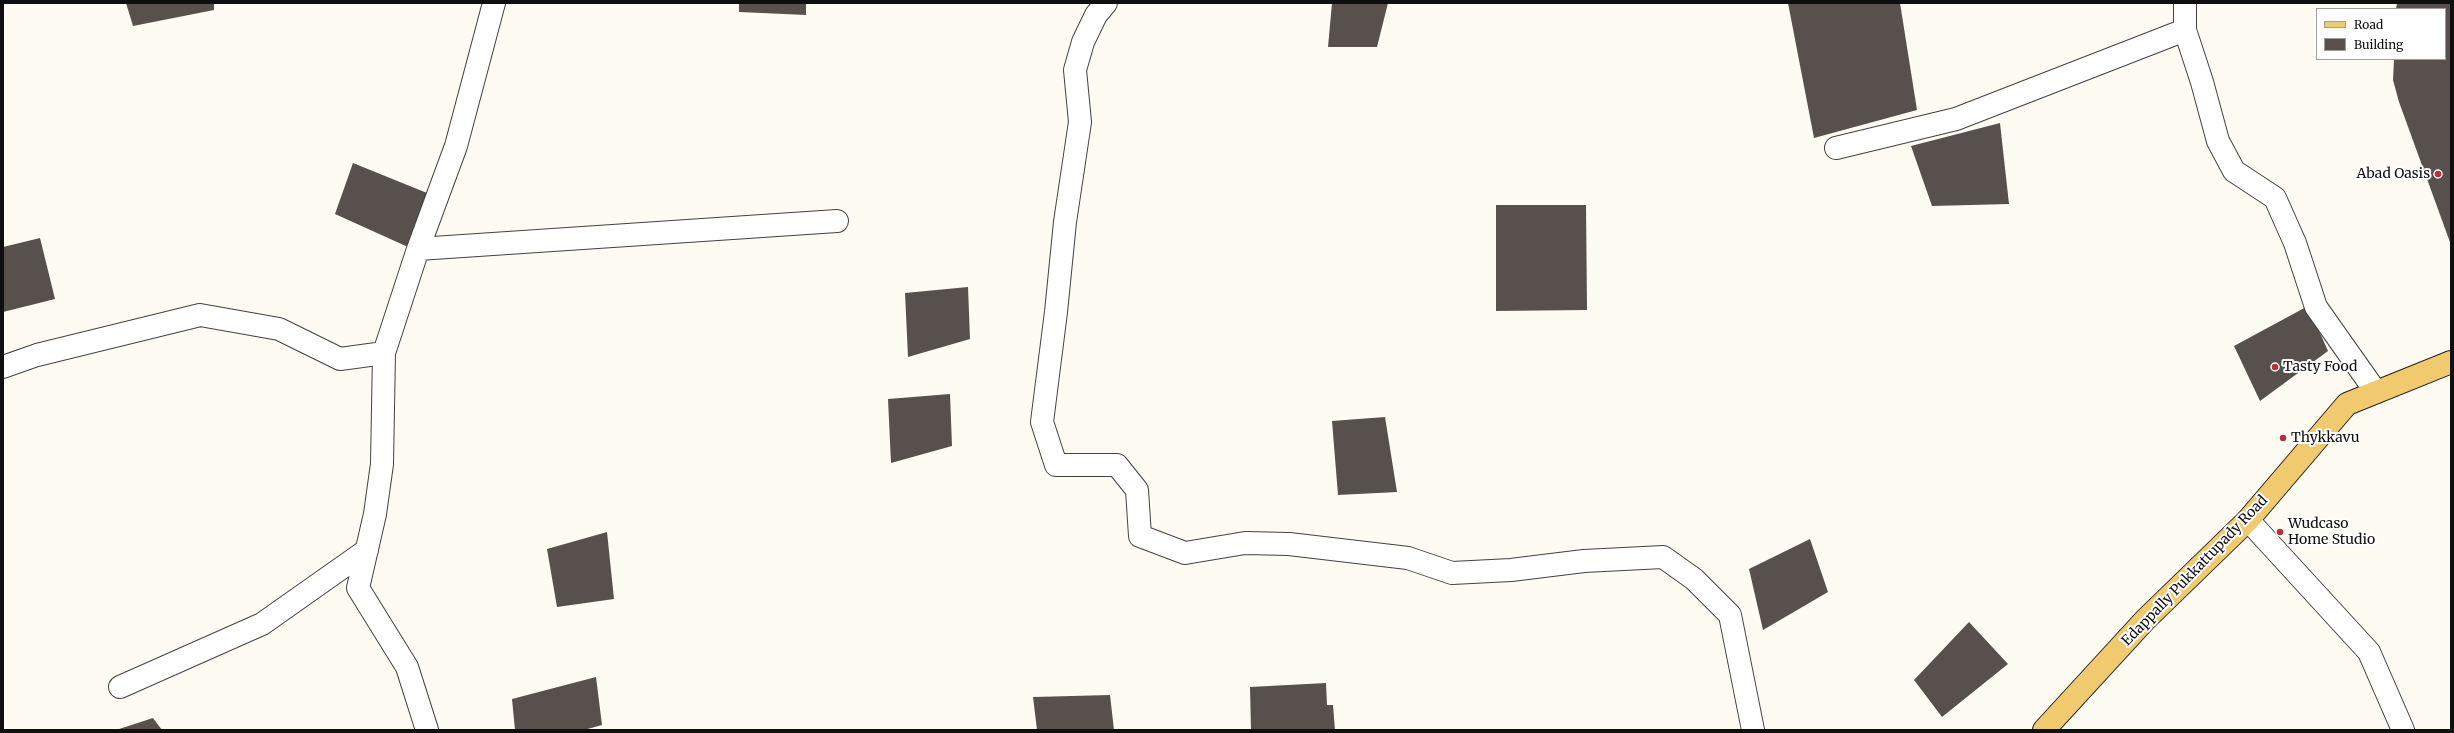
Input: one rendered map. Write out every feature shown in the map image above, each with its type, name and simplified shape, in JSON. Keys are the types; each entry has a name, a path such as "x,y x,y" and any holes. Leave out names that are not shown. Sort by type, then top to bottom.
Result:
{"main road":[{"name":"Edappally Pukkattupady Road","path":"2044,730 2145,620 2248,520 2347,404 2451,362"}],"street":[{"path":"427,730 407,667 358,588 367,550 382,464 384,354 418,249 456,146 494,3"},
{"path":"1106,3 1096,15 1083,42 1075,70 1080,122 1065,222 1056,312 1042,422 1056,465 1117,465 1136,490 1140,536 1185,552 1245,543 1289,544 1408,558 1452,573 1511,570 1584,560 1664,556 1694,579 1730,615 1753,730"},
{"path":"2185,3 2185,30 2202,82 2218,141 2234,171 2274,198 2295,243 2316,307 2376,392"},
{"path":"1836,148 1956,119 2185,30"},
{"path":"418,249 837,221"},
{"path":"3,367 37,356 200,315 278,329 340,360 384,354"},
{"path":"2248,520 2368,652 2403,730"},
{"path":"120,687 262,624 367,550"}],"building":[{"path":"126,3 214,3 214,10 133,26"},
{"path":"739,3 806,3 806,15 739,12"},
{"path":"1332,3 1388,3 1377,47 1328,47"},
{"path":"1788,3 1900,3 1917,110 1814,138"},
{"name":"Abad Oasis","path":"2397,3 2451,3 2451,245 2399,102 2393,80 2394,60 2446,60 2446,8 2396,8"},
{"path":"2000,123 2009,204 1932,206 1911,146"},
{"path":"353,163 427,193 408,247 335,214"},
{"path":"1496,205 1586,205 1587,310 1496,311"},
{"path":"40,238 55,299 3,312 3,247"},
{"path":"968,287 970,339 908,357 905,293"},
{"name":"Tasty Food","path":"2308,306 2328,351 2260,401 2234,346"},
{"path":"950,394 952,446 891,463 888,399"},
{"path":"1385,417 1397,492 1338,495 1332,421"},
{"path":"607,532 614,599 557,607 547,549"},
{"path":"1810,539 1828,592 1763,630 1749,569"},
{"path":"1969,622 2008,664 1942,717 1914,680"},
{"path":"596,677 602,725 584,730 515,730 512,699"},
{"path":"1326,683 1327,705 1333,705 1335,730 1251,730 1250,687"},
{"path":"1110,695 1114,730 1037,730 1033,697"},
{"path":"153,718 162,730 116,730"}],"place":[{"name":"Abad Oasis","path":"2438,174"},
{"name":"Tasty Food","path":"2275,367"},
{"name":"Thykkavu","path":"2283,438"},
{"name":"Wudcaso Home Studio","path":"2280,532"}]}
